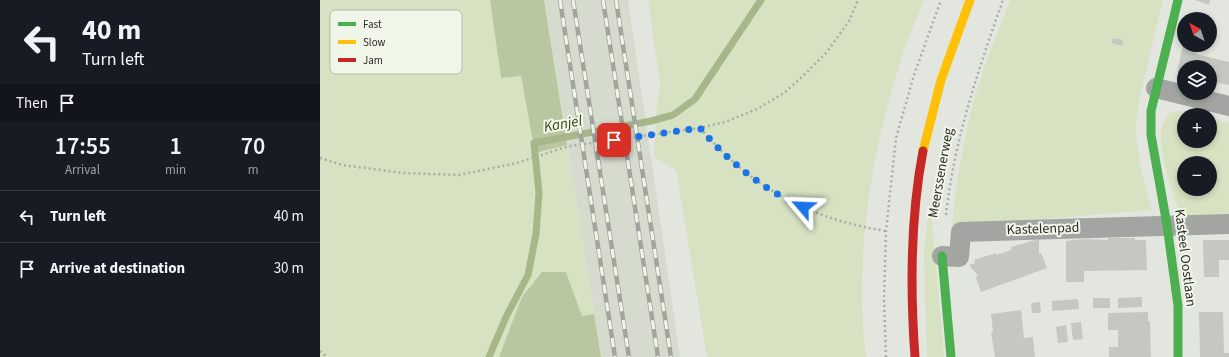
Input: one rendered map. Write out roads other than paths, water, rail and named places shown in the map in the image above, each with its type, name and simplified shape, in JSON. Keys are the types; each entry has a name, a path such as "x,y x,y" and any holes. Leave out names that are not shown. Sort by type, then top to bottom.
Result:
{"street":[{"name":"Meerssenerweg","path":"915,357 912,300 912,250 921,164 942,77 970,0"},
{"name":"Kasteel Oostlaan","path":"1178,0 1151,111 1150,135 1167,225 1178,306 1178,357"},
{"path":"1156,88 1229,106"},
{"path":"1167,225 1229,224"},
{"name":"Kastelenpad","path":"942,256 959,257 961,232 1167,225"},
{"path":"942,256 951,357"}],"waterway":[{"name":"Kanjel","path":"489,357 506,317 528,275 536,234 539,193 534,143 651,121 673,115 695,99 761,0"}],"railway":[{"path":"560,0 615,357"},
{"path":"573,0 629,357"},
{"path":"603,0 658,357"},
{"path":"616,0 671,357"}]}
